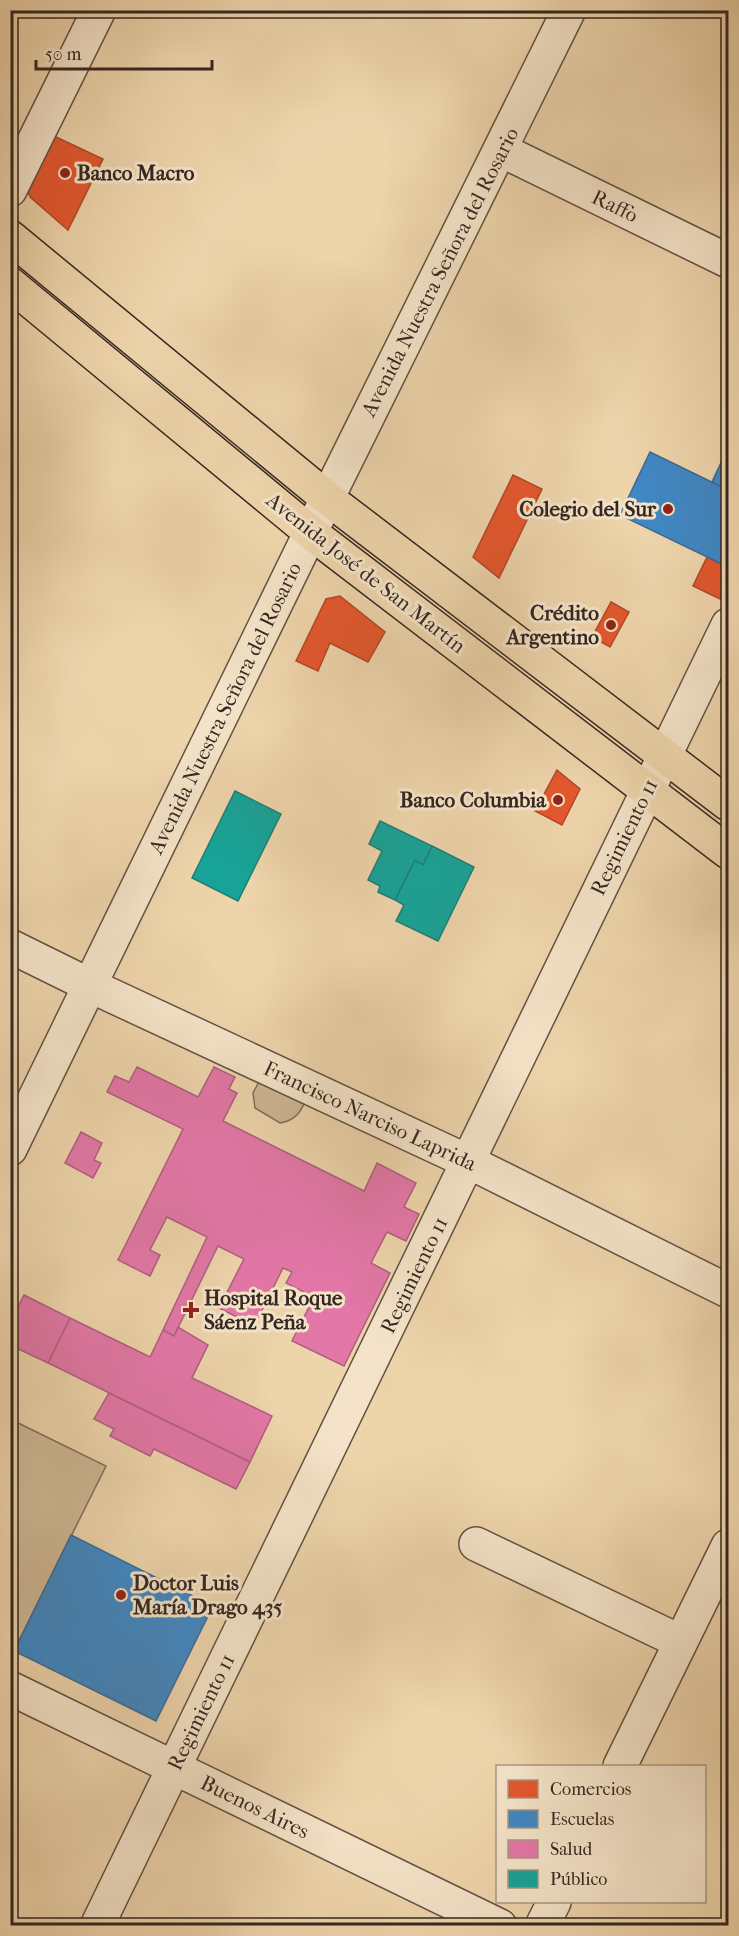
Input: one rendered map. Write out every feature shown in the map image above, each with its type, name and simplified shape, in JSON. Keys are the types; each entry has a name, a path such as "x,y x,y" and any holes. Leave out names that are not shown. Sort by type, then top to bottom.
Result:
{"main road":[{"name":"Avenida José de San Martín","path":"10,237 327,498 729,804"},
{"name":"Avenida José de San Martín","path":"10,284 310,532 729,852"}],"street":[{"path":"10,190 99,10"},
{"name":"Avenida Nuestra Señora del Rosario","path":"10,1149 310,532 569,10"},
{"name":"Raffo","path":"501,150 729,261"},
{"name":"Regimiento 11","path":"97,1926 469,1162 647,788 729,625"},
{"name":"Francisco Narciso Laprida","path":"10,946 469,1162 729,1291"},
{"path":"476,1544 681,1642"},
{"path":"621,1765 729,1546"},
{"name":"Buenos Aires","path":"10,1688 500,1926"},
{"path":"542,1926 554,1903"}],"shaded area":[{"path":"263,1074 308,1096 301,1110 286,1122 280,1123 255,1108 253,1093"},
{"path":"10,1419 106,1466 14,1651 10,1649"}],"building: Comercios":[{"name":"Banco Macro","path":"54,136 103,159 68,230 30,197 27,188"},
{"path":"513,475 542,489 499,578 473,557"},
{"path":"707,557 728,567 728,587 722,600 693,586"},
{"path":"340,596 385,632 368,662 330,643 318,671 296,661 326,599"},
{"name":"Crédito Argentino","path":"611,602 629,612 610,647 592,637"},
{"name":"Banco Columbia","path":"557,770 580,789 562,825 535,811"}],"building: Escuelas":[{"name":"Colegio del Sur","path":"650,452 728,490 728,567 620,515"},
{"path":"726,452 728,454 728,490 712,482"},
{"path":"71,1535 213,1606 156,1721 14,1651"}],"building: Salud":[{"path":"137,1067 198,1097 214,1067 235,1077 229,1089 237,1093 223,1121 364,1191 377,1163 416,1183 404,1207 419,1214 406,1241 387,1232 371,1263 390,1273 344,1366 292,1341 314,1297 286,1283 292,1272 283,1268 254,1326 219,1308 244,1259 218,1246 174,1336 163,1330 207,1237 167,1217 150,1250 160,1255 150,1276 118,1260 183,1129 107,1092 115,1076 129,1082"},
{"path":"81,1132 102,1143 94,1160 101,1163 93,1178 65,1163"},
{"path":"24,1295 70,1318 48,1363 10,1345 10,1323"},
{"path":"70,1318 150,1357 163,1330 174,1336 178,1327 208,1345 192,1378 272,1416 250,1462 48,1363"},
{"path":"109,1393 250,1462 236,1489 154,1449 150,1456 110,1436 114,1429 94,1419"}],"building: Público":[{"path":"235,791 281,814 238,901 192,878"},
{"path":"380,821 432,846 423,865 415,860 395,900 378,892 380,886 368,880 382,851 369,844"},
{"path":"432,846 474,867 438,941 396,921 404,905 395,900 415,860 423,865"}],"place":[{"name":"Banco Macro","path":"65,173"},
{"name":"Colegio del Sur","path":"668,509"},
{"name":"Crédito Argentino","path":"611,625"},
{"name":"Banco Columbia","path":"558,800"},
{"name":"Hospital Roque Sáenz Peña","path":"191,1310"},
{"name":"Doctor Luis María Drago 435","path":"121,1595"}]}
